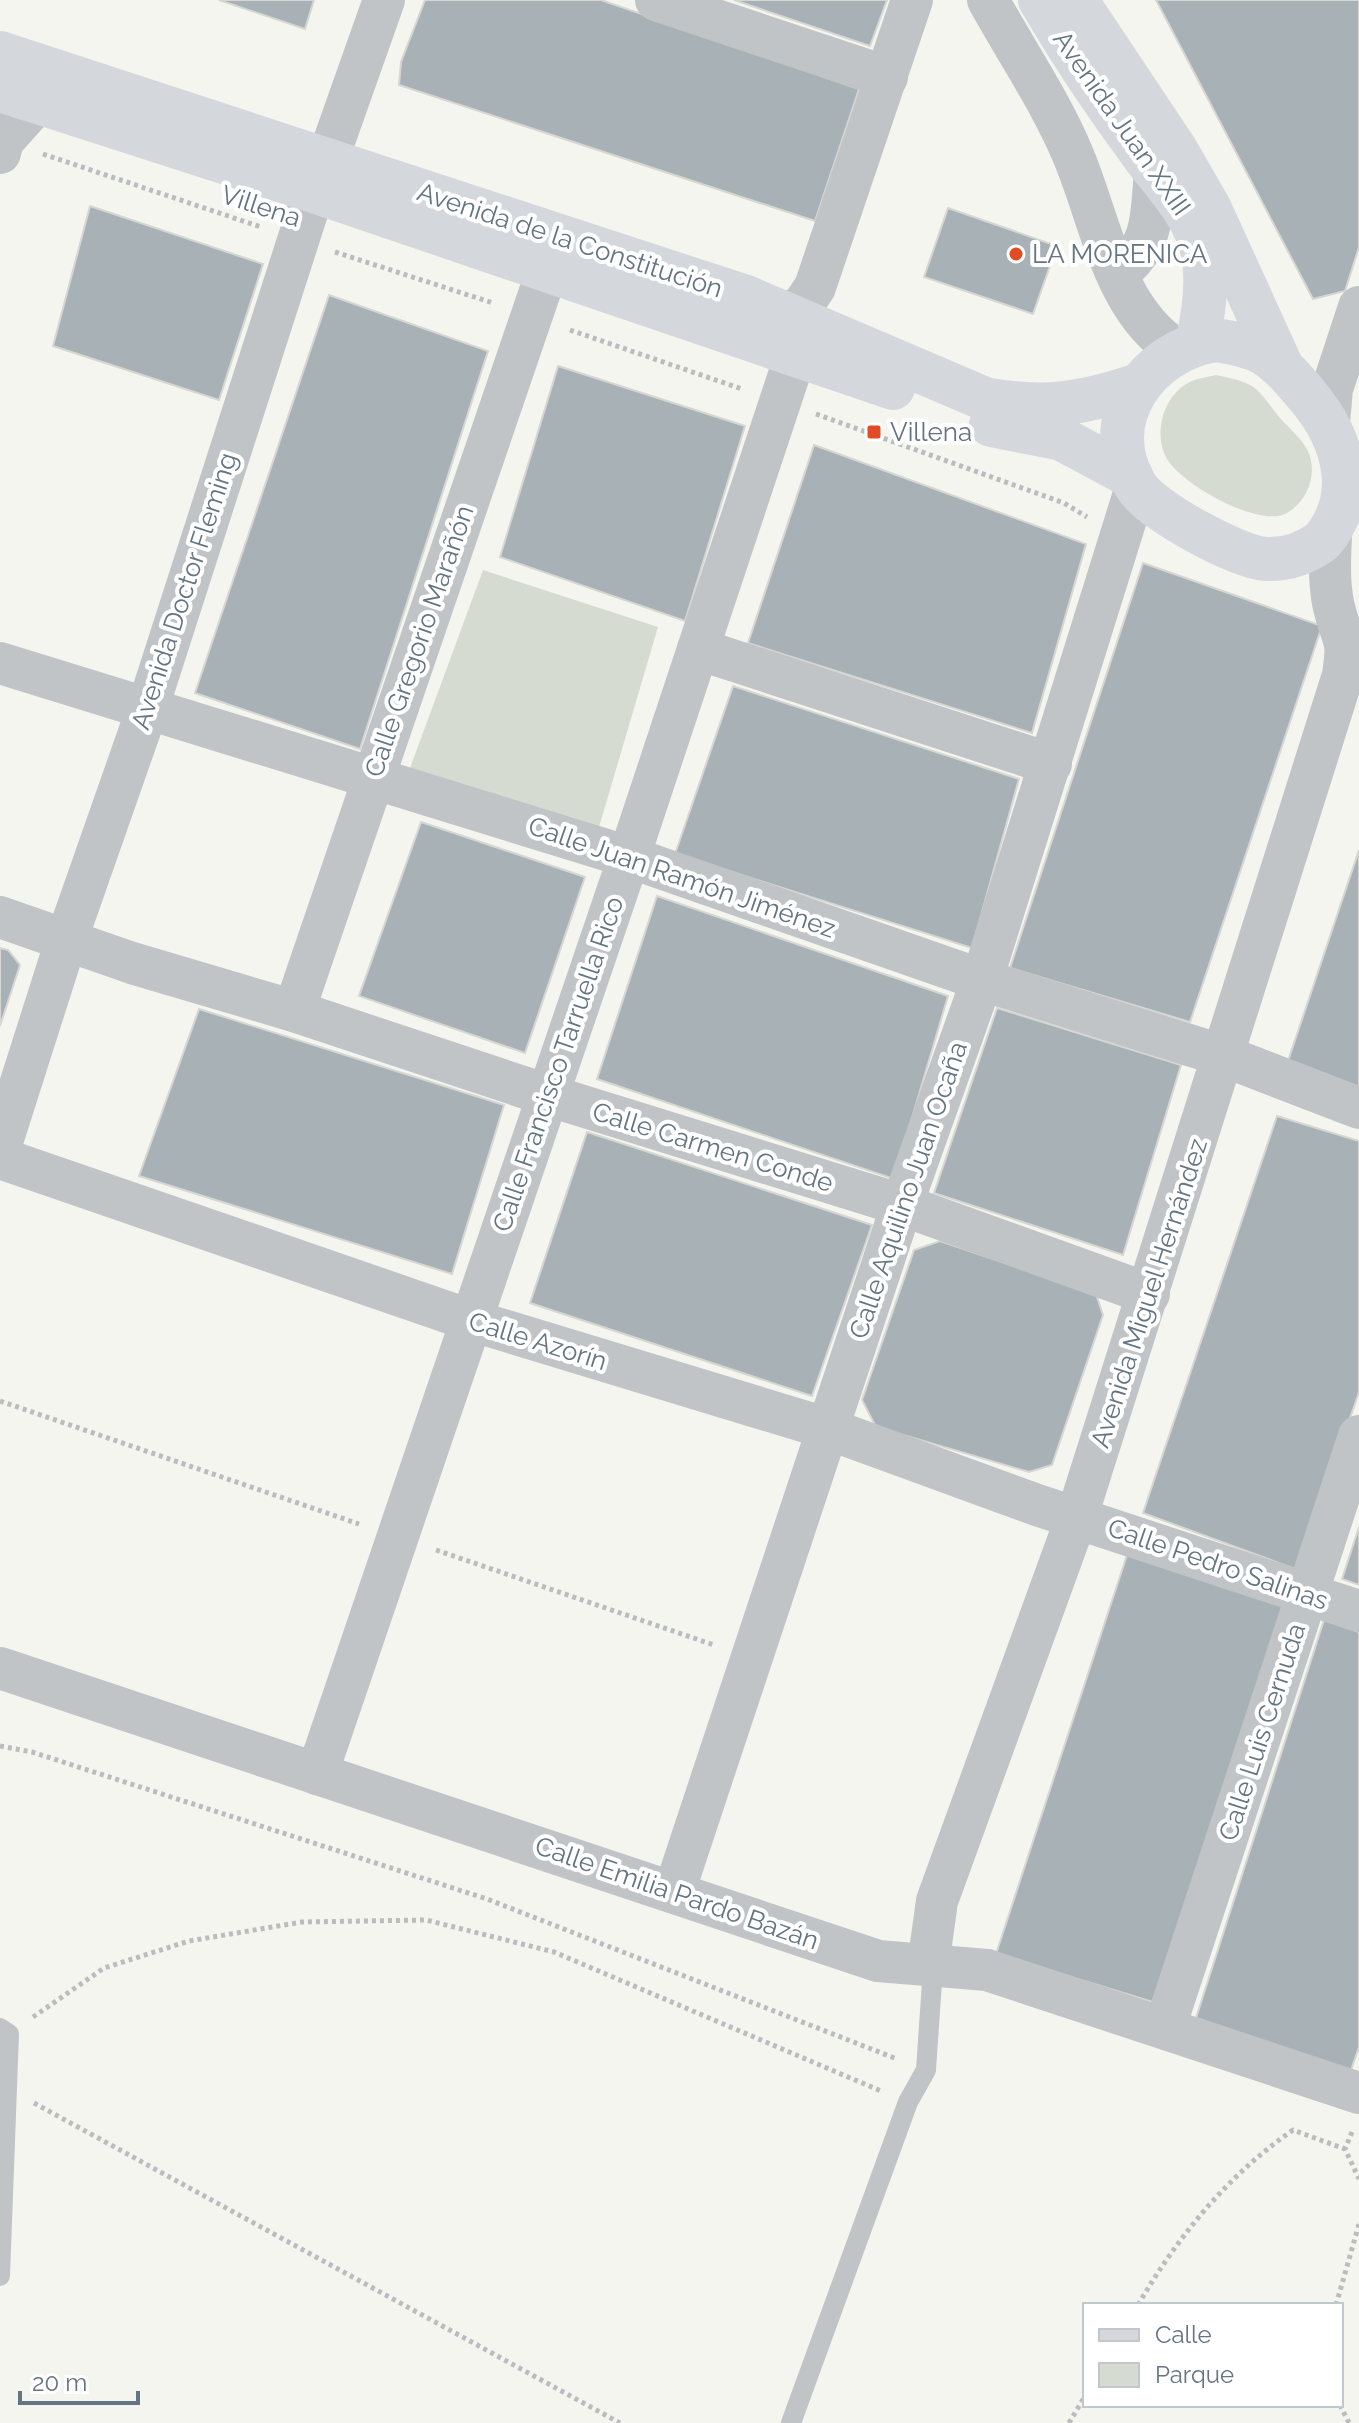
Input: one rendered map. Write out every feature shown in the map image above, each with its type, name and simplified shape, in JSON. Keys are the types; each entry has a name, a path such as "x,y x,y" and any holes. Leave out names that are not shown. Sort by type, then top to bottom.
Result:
{"street":[{"name":"Avenida Doctor Fleming","path":"0,1148 66,941 147,710 296,239 384,0"},
{"path":"656,0 887,77"},
{"name":"Calle Francisco Tarruella Rico","path":"317,1774 698,649 779,400 793,333 803,305 815,287 912,0"},
{"name":"Avenida Juan XXIII","path":"988,0 1072,153 1118,273 1143,322 1187,346 1203,319 1205,272 1198,236 1178,198 1068,50 1040,0"},
{"name":"Avenida Juan XXIII","path":"1076,0 1210,209 1281,365"},
{"name":"Avenida de la Constitución","path":"0,53 320,176 547,271 793,333 978,421 1062,439 1134,482"},
{"name":"Avenida de la Constitución","path":"19,96 320,176 985,399 1019,406 1067,405 1136,386"},
{"path":"2,147 19,96"},
{"path":"1118,273 1137,260 1145,247 1155,171"},
{"name":"Calle Gregorio Marañón","path":"294,1011 547,271"},
{"path":"1263,559 1288,558 1309,551 1345,521 1352,489 1351,470 1332,389 1359,307"},
{"path":"1336,615 1298,581 1263,559 1163,513 1134,482 1124,452 1123,430 1136,386 1187,346 1216,340 1240,344 1281,365 1342,434"},
{"name":"Calle Aquilino Juan Ocaña","path":"674,1892 826,1428 982,980 1123,538 1134,482"},
{"name":"Avenida Miguel Hernández","path":"933,1967 931,1944 937,1901 1077,1516 1343,675 1346,636 1336,615 1330,563 1345,521"},
{"path":"698,649 1051,764"},
{"name":"Calle Juan Ramón Jiménez","path":"0,663 629,857 982,980 1224,1056 1359,1108"},
{"name":"Calle Carmen Conde","path":"0,917 547,1095 902,1205 1149,1294"},
{"name":"Calle Azorín","path":"0,1158 470,1320 826,1428 1077,1516"},
{"name":"Calle Luis Cernuda","path":"1165,2027 1359,1436"},
{"name":"Calle Pedro Salinas","path":"1077,1516 1359,1611"},
{"name":"Calle Emilia Pardo Bazán","path":"0,1668 878,1961 987,1970 1165,2027 1358,2107"}],"lane":[{"path":"791,2423 908,2102 926,2070 933,1967"},
{"path":"0,2276 9,2089 4,2031"}],"path":[{"name":"Villena","path":"2,147 296,239 779,400 1064,503 1123,538"},
{"path":"0,1746 32,1752 487,1899 926,2070"},
{"path":"4,2031 104,1968 189,1941 302,1922 426,1920 554,1952 908,2102"},
{"path":"9,2089 113,2149 620,2423"},
{"path":"1358,2107 1345,2149 1359,2179"},
{"path":"1139,2303 1158,2271 1210,2202 1261,2153 1293,2130 1345,2149"},
{"path":"1337,2303 1359,2224"},
{"path":"1069,2423 1083,2399"}],"green space":[{"path":"1216,375 1242,381 1256,389 1307,449 1312,467 1309,485 1301,501 1287,513 1259,515 1241,510 1188,480 1167,459 1161,426 1168,404 1182,387"},
{"path":"483,570 658,627 597,834 410,768"}],"building":[{"path":"219,0 314,0 305,29"},
{"path":"425,0 601,0 859,89 815,221 399,85 401,62"},
{"path":"734,0 887,0 870,46"},
{"path":"1156,0 1359,0 1359,247 1345,291 1313,299"},
{"path":"90,206 263,264 219,400 53,346"},
{"path":"948,208 1057,246 1033,314 924,277"},
{"path":"329,295 488,351 360,749 195,693"},
{"path":"558,366 745,426 685,621 500,557"},
{"path":"814,445 1086,544 1032,733 748,643"},
{"path":"1143,563 1322,626 1190,1022 1010,968"},
{"path":"733,686 1019,779 972,948 675,854"},
{"path":"421,822 585,877 525,1053 359,996"},
{"path":"1359,850 1359,1091 1287,1064"},
{"path":"657,896 948,996 894,1179 597,1079"},
{"path":"0,948 8,950 20,965 0,1026"},
{"path":"997,1008 1181,1065 1123,1255 934,1193"},
{"path":"199,1009 504,1105 452,1274 139,1176"},
{"path":"1277,1116 1359,1141 1359,1392 1298,1570 1143,1513"},
{"path":"587,1132 872,1225 812,1396 530,1303"},
{"path":"940,1241 1096,1294 1103,1315 1052,1465 1029,1472 876,1427 862,1400 914,1250"},
{"path":"1359,1527 1359,1585 1342,1579"},
{"path":"1128,1552 1290,1605 1156,2003 996,1954"},
{"path":"1324,1620 1359,1632 1359,2047 1351,2070 1196,2018"}],"place":[{"name":"LA MORENICA","path":"1016,254"},
{"name":"Villena","path":"874,432"}]}
